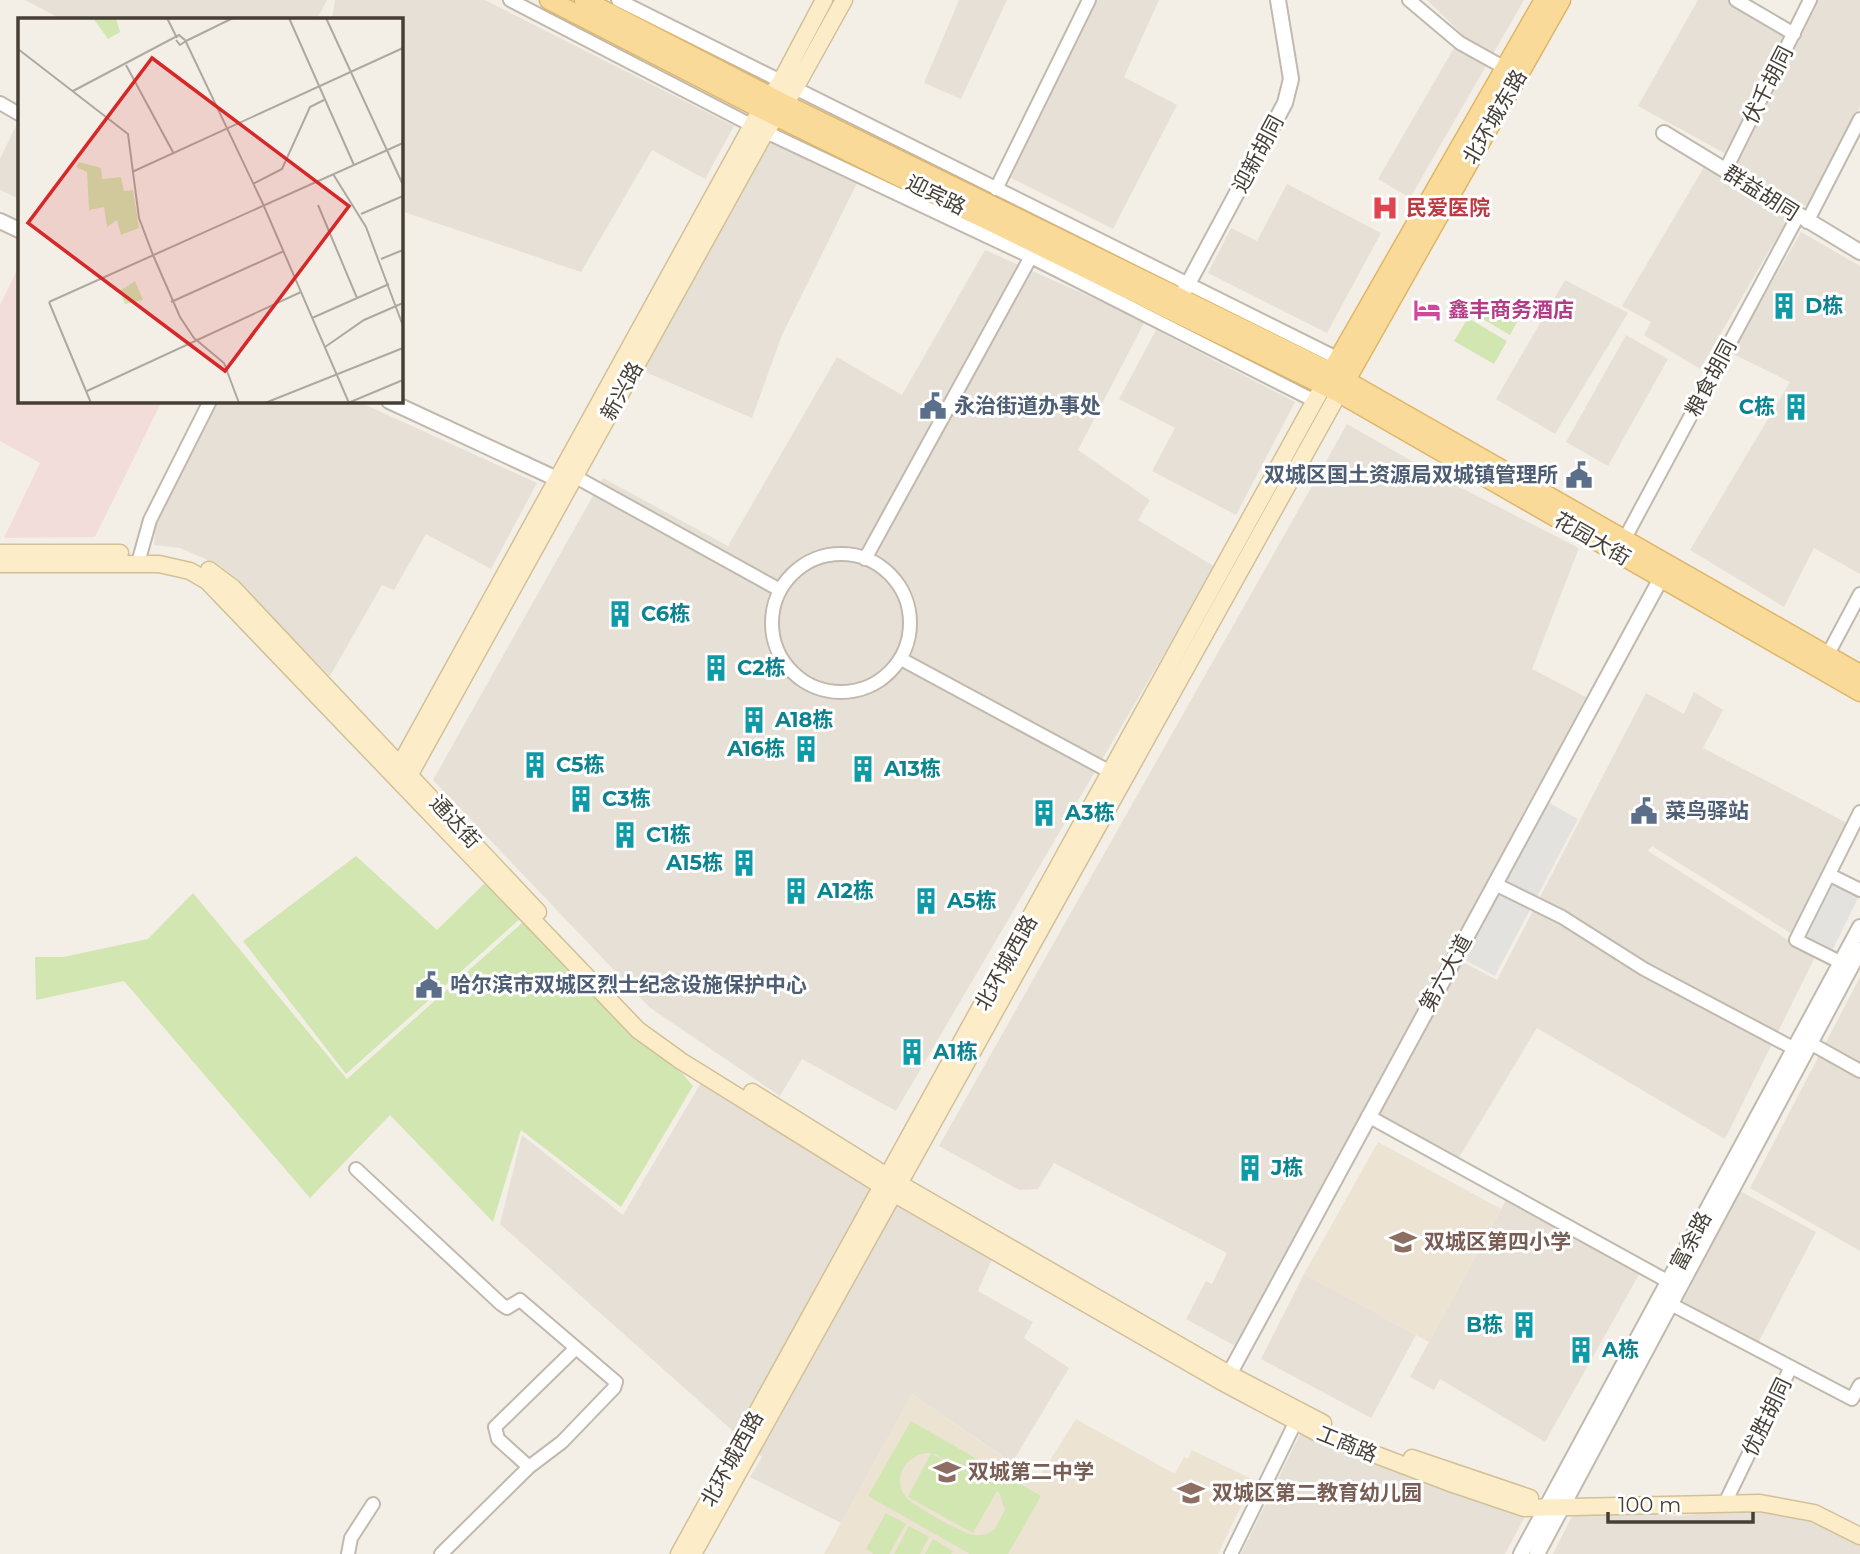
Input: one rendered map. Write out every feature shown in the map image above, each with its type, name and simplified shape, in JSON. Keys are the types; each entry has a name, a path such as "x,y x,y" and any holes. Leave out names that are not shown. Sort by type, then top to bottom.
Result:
{"main road":[{"name":"迎宾路","path":"549,0 773,106 998,196 1038,245 1184,291 1332,382"},
{"name":"迎宾路","path":"584,0 773,106 1038,245 1332,382"},
{"name":"新兴路","path":"402,775 773,106 824,0"},
{"name":"新兴路","path":"773,106 844,0"},
{"name":"北环城东路","path":"1332,382 1544,0"},
{"name":"北环城东路","path":"1332,382 1561,0"},
{"name":"花园大街","path":"1332,382 1624,540 1665,571 1860,692"},
{"name":"花园大街","path":"1332,382 1665,571 1860,674"},
{"name":"北环城西路","path":"1118,776 1332,382"},
{"name":"北环城西路","path":"679,1554 890,1185 1118,776 1332,382"},
{"name":"通达街","path":"0,553 139,558 176,567 208,581 402,775 638,1030 681,1061 890,1185"},
{"name":"通达街","path":"0,564 139,558"},
{"name":"北环城西路","path":"693,1554 890,1185"},
{"name":"工商路","path":"890,1185 1342,1443 1492,1498 1524,1508 1557,1501 1726,1501 1790,1506 1814,1513 1860,1536"},
{"name":"工商路","path":"1726,1501 1768,1494 1795,1498 1860,1526"}],"street":[{"path":"510,0 773,106"},
{"path":"618,0 773,106"},
{"path":"1089,0 998,196 1184,291"},
{"name":"迎新胡同","path":"1184,291 1285,103 1291,79 1278,0"},
{"path":"1409,0 1460,44 1505,68"},
{"path":"1736,0 1750,4 1794,34"},
{"name":"伏千胡同","path":"1725,170 1811,0"},
{"name":"粮食胡同","path":"1624,540 1860,118"},
{"name":"群益胡同","path":"1664,133 1860,252"},
{"path":"0,221 18,230"},
{"path":"865,559 1038,245"},
{"path":"139,558 150,520 209,402"},
{"path":"391,402 565,477 780,590"},
{"path":"833,554 865,559 876,563 893,577 905,595 910,616 909,638 901,659 885,677 864,689 841,693 817,689 797,677 781,659 773,636 773,612 780,590 794,572 812,560 833,554"},
{"name":"第六大道","path":"1227,1378 1665,571"},
{"path":"1827,656 1860,594"},
{"path":"901,659 1118,776"},
{"path":"1840,962 1796,940 1860,812"},
{"path":"1830,875 1860,890"},
{"path":"1495,884 1562,917 1644,969 1793,1048"},
{"name":"富余路","path":"1665,1302 1669,1282 1860,927"},
{"name":"富余路","path":"1521,1554 1557,1501 1860,950"},
{"path":"1810,1043 1860,1071"},
{"path":"1368,1116 1669,1282"},
{"path":"356,1168 501,1304 507,1308 520,1300 616,1382 614,1388 562,1443 529,1467 441,1554"},
{"path":"1665,1302 1852,1399 1860,1385"},
{"path":"529,1467 498,1439 495,1427 576,1348"},
{"name":"优胜胡同","path":"1726,1501 1791,1367"},
{"path":"1231,1554 1298,1417"},
{"name":"富余路","path":"1537,1554 1557,1501"},
{"path":"348,1554 351,1538 373,1504"}],"shaded area":[{"path":"25,0 327,0 318,18 59,18"},
{"path":"335,0 485,0 734,126 705,179 652,150 581,272 402,211 402,18 332,18"},
{"path":"959,0 1007,0 961,99 924,83"},
{"path":"1085,0 1159,0 1124,77 1177,105 1113,229 1001,173"},
{"path":"1427,0 1524,0 1410,198 1378,179 1462,34"},
{"path":"1698,0 1748,0 1794,25 1726,154 1638,106"},
{"path":"1815,0 1860,0 1860,107 1809,208 1732,164"},
{"path":"18,121 18,199 0,190 0,159"},
{"path":"768,139 857,183 782,335 752,418 643,371"},
{"path":"1704,167 1789,217 1700,369 1644,335 1651,322 1622,306"},
{"path":"1287,184 1381,233 1327,333 1208,273 1231,228 1257,241"},
{"path":"1801,232 1860,266 1860,574 1814,548 1784,607 1690,550 1790,382 1731,353"},
{"path":"985,250 1145,321 1078,450 1150,500 1138,520 1215,567 896,1111 802,1059 780,1096 649,1007 433,780 603,478 728,546 837,357 902,395"},
{"path":"18,268 18,402 162,402 95,537 4,538 40,463 0,441 0,305"},
{"path":"1565,280 1628,313 1555,434 1496,399"},
{"path":"1156,330 1295,402 1236,515 1152,471 1175,428 1119,399"},
{"path":"1626,335 1668,359 1608,466 1566,442"},
{"path":"216,402 359,402 537,483 491,569 426,534 394,590 382,585 330,676 217,564 180,548 154,545 156,522"},
{"path":"1347,424 1438,476 1579,548 1532,669 1586,697 1237,1347 1186,1319 1206,1281 1212,1284 1227,1253 1054,1163 1038,1189 1019,1190 939,1146"},
{"path":"1694,692 1723,710 1703,748 1851,825 1792,934 1652,846 1648,851 1815,957 1725,1139 1537,1028 1458,1159 1378,1115 1461,961 1497,980 1646,693 1684,714"},
{"path":"1546,801 1578,819 1495,976 1463,959"},
{"path":"1833,884 1859,896 1833,949 1807,936"},
{"path":"1860,977 1860,1251 1750,1188"},
{"path":"702,1081 993,1257 978,1291 1033,1322 1024,1338 1069,1368 1012,1463 912,1394 841,1523 750,1477 762,1457 500,1224 522,1135 623,1215"},
{"name":"双城区第四小学","path":"1378,1142 1501,1209 1429,1342 1304,1274"},
{"path":"1512,1189 1645,1264 1545,1442 1440,1379 1434,1390 1410,1377"},
{"path":"1740,1191 1816,1232 1758,1343 1682,1303"},
{"path":"1304,1274 1416,1335 1371,1418 1261,1359"},
{"name":"双城第二中学","path":"912,1394 1037,1481 1076,1419 1175,1474 1184,1457 1188,1459 1192,1450 1254,1480 1218,1554 824,1554"},
{"path":"1301,1432 1524,1518 1505,1554 1241,1554"},
{"path":"1762,1507 1810,1520 1860,1542 1860,1554 1553,1554 1574,1512 1613,1510 1678,1516"}],"green space":[{"path":"1476,299 1517,322 1510,335 1469,311"},
{"path":"1468,318 1507,341 1494,364 1454,341"},
{"path":"356,856 437,930 485,883 522,917 346,1074 243,941"},
{"path":"193,893 347,1079 523,922 634,1035 683,1074 693,1086 621,1207 521,1130 493,1222 390,1115 310,1198 124,981 36,1000 35,957 63,957 148,939"},
{"path":"911,1421 1041,1496 1008,1554 970,1554 868,1496","holes":["931,1453 908,1497 973,1533 997,1491 932,1454 935,1454 999,1492 1005,1510 995,1529 974,1535 949,1525 912,1502 902,1490 901,1475 915,1457"]},
{"path":"886,1513 906,1524 889,1554 874,1554 866,1549"},
{"path":"909,1526 929,1537 920,1554 894,1554"},
{"path":"933,1539 953,1551 951,1554 925,1554"}],"place":[{"name":"民爱医院","path":"1385,208"},
{"name":"D栋","path":"1784,306"},
{"name":"鑫丰商务酒店","path":"1427,310"},
{"name":"永治街道办事处","path":"933,406"},
{"name":"C栋","path":"1796,407"},
{"name":"双城区国土资源局双城镇管理所","path":"1579,475"},
{"name":"C6栋","path":"620,614"},
{"name":"C2栋","path":"716,668"},
{"name":"A18栋","path":"754,720"},
{"name":"A16栋","path":"806,749"},
{"name":"C5栋","path":"535,765"},
{"name":"A13栋","path":"863,769"},
{"name":"C3栋","path":"581,799"},
{"name":"菜鸟驿站","path":"1644,811"},
{"name":"A3栋","path":"1044,813"},
{"name":"C1栋","path":"625,835"},
{"name":"A15栋","path":"744,863"},
{"name":"A12栋","path":"796,891"},
{"name":"A5栋","path":"926,901"},
{"name":"哈尔滨市双城区烈士纪念设施保护中心","path":"429,985"},
{"name":"A1栋","path":"912,1052"},
{"name":"J栋","path":"1250,1168"},
{"name":"双城区第四小学","path":"1403,1242"},
{"name":"B栋","path":"1524,1325"},
{"name":"A栋","path":"1581,1350"},
{"name":"双城第二中学","path":"947,1472"},
{"name":"双城区第二教育幼儿园","path":"1191,1493"}]}
